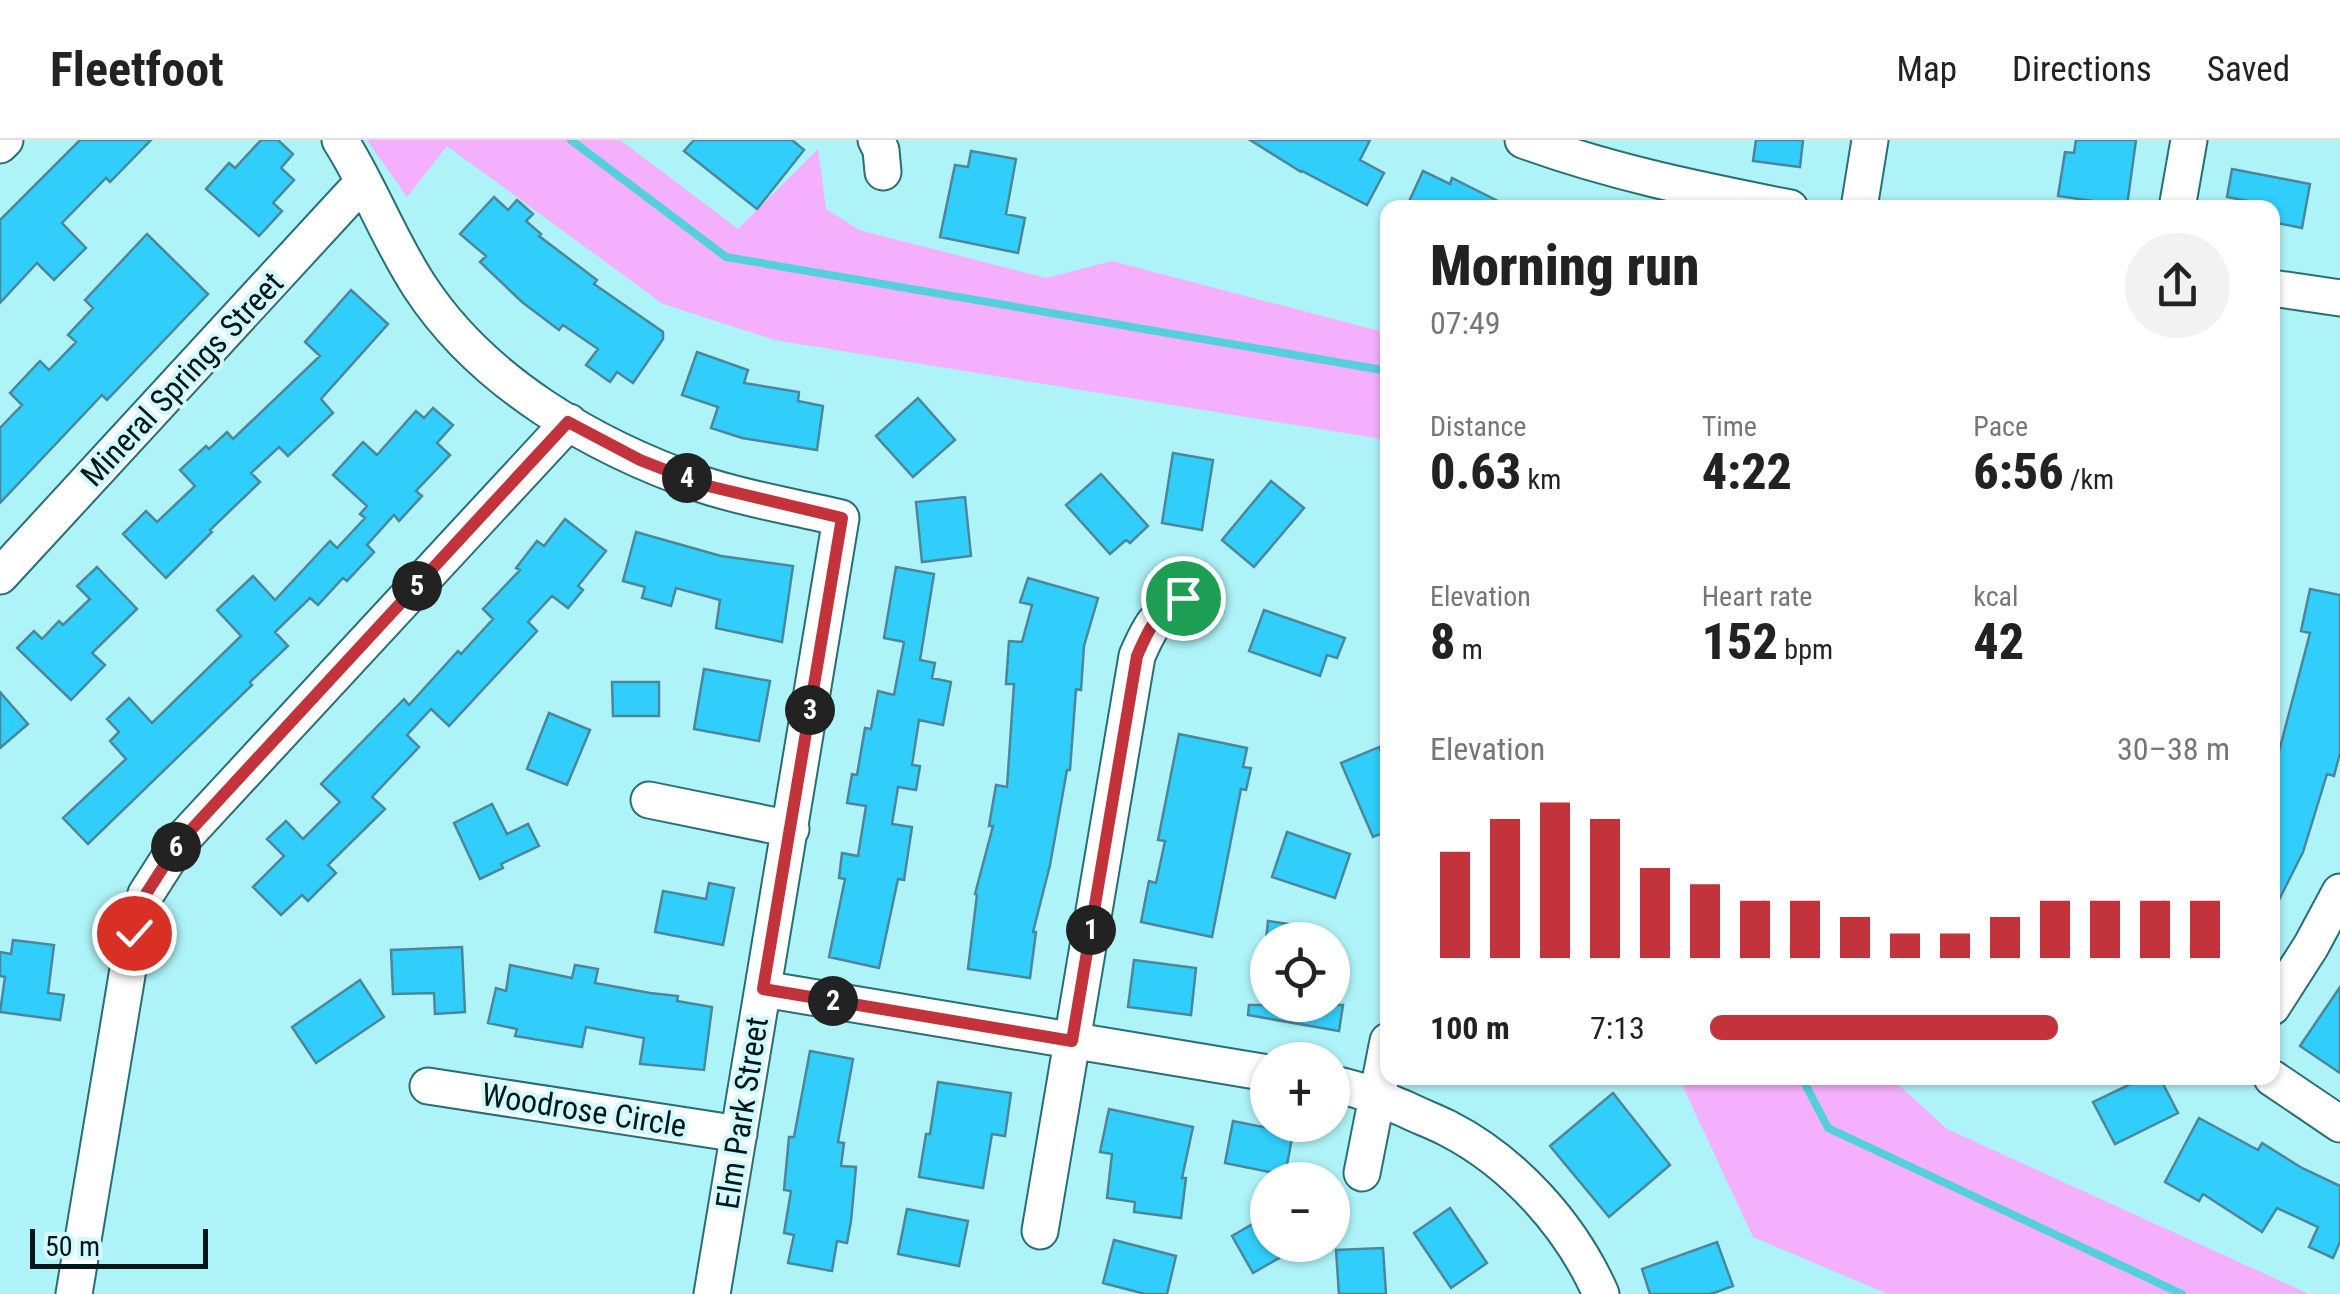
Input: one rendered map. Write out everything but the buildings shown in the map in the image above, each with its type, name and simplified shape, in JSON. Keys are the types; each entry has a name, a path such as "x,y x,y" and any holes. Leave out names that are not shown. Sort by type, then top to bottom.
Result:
{"street":[{"path":"74,1294 134,933 146,894 178,844 568,422 519,390 452,329 421,290 394,246 340,140"},
{"path":"1523,140 1613,170 1749,200"},
{"path":"1860,200 1870,140"},
{"path":"2178,200 2189,140"},
{"name":"Mineral Springs Street","path":"0,576 363,182"},
{"path":"2280,289 2340,298"},
{"name":"Elm Park Street","path":"568,422 640,460 704,485 842,518 712,1294"},
{"path":"1040,1230 1137,656 1150,625 1183,598"},
{"path":"649,800 791,829"},
{"path":"2280,994 2340,892"},
{"path":"763,989 1250,1071"},
{"path":"2280,1083 2340,1124"},
{"path":"1362,1173 1380,1085"},
{"name":"Woodrose Circle","path":"428,1086 739,1134"},
{"path":"1350,1087 1449,1129 1492,1157 1546,1207 1602,1294"}],"shaded area":[{"path":"367,140 620,140 738,229 818,149 826,209 859,230 1046,278 1112,261 1380,331 1380,439 775,340 663,304 447,146 407,197"},
{"path":"1682,1085 1899,1085 1947,1129 2309,1294 1888,1294 1753,1237"}],"waterway":[{"path":"571,140 726,257 1380,370"},
{"path":"1806,1085 1828,1128 2182,1294"}],"route":[{"path":"134,933 146,894 178,844 568,422 640,460 704,485 842,518 763,989 1072,1041 1137,656 1150,625 1183,598"}]}
